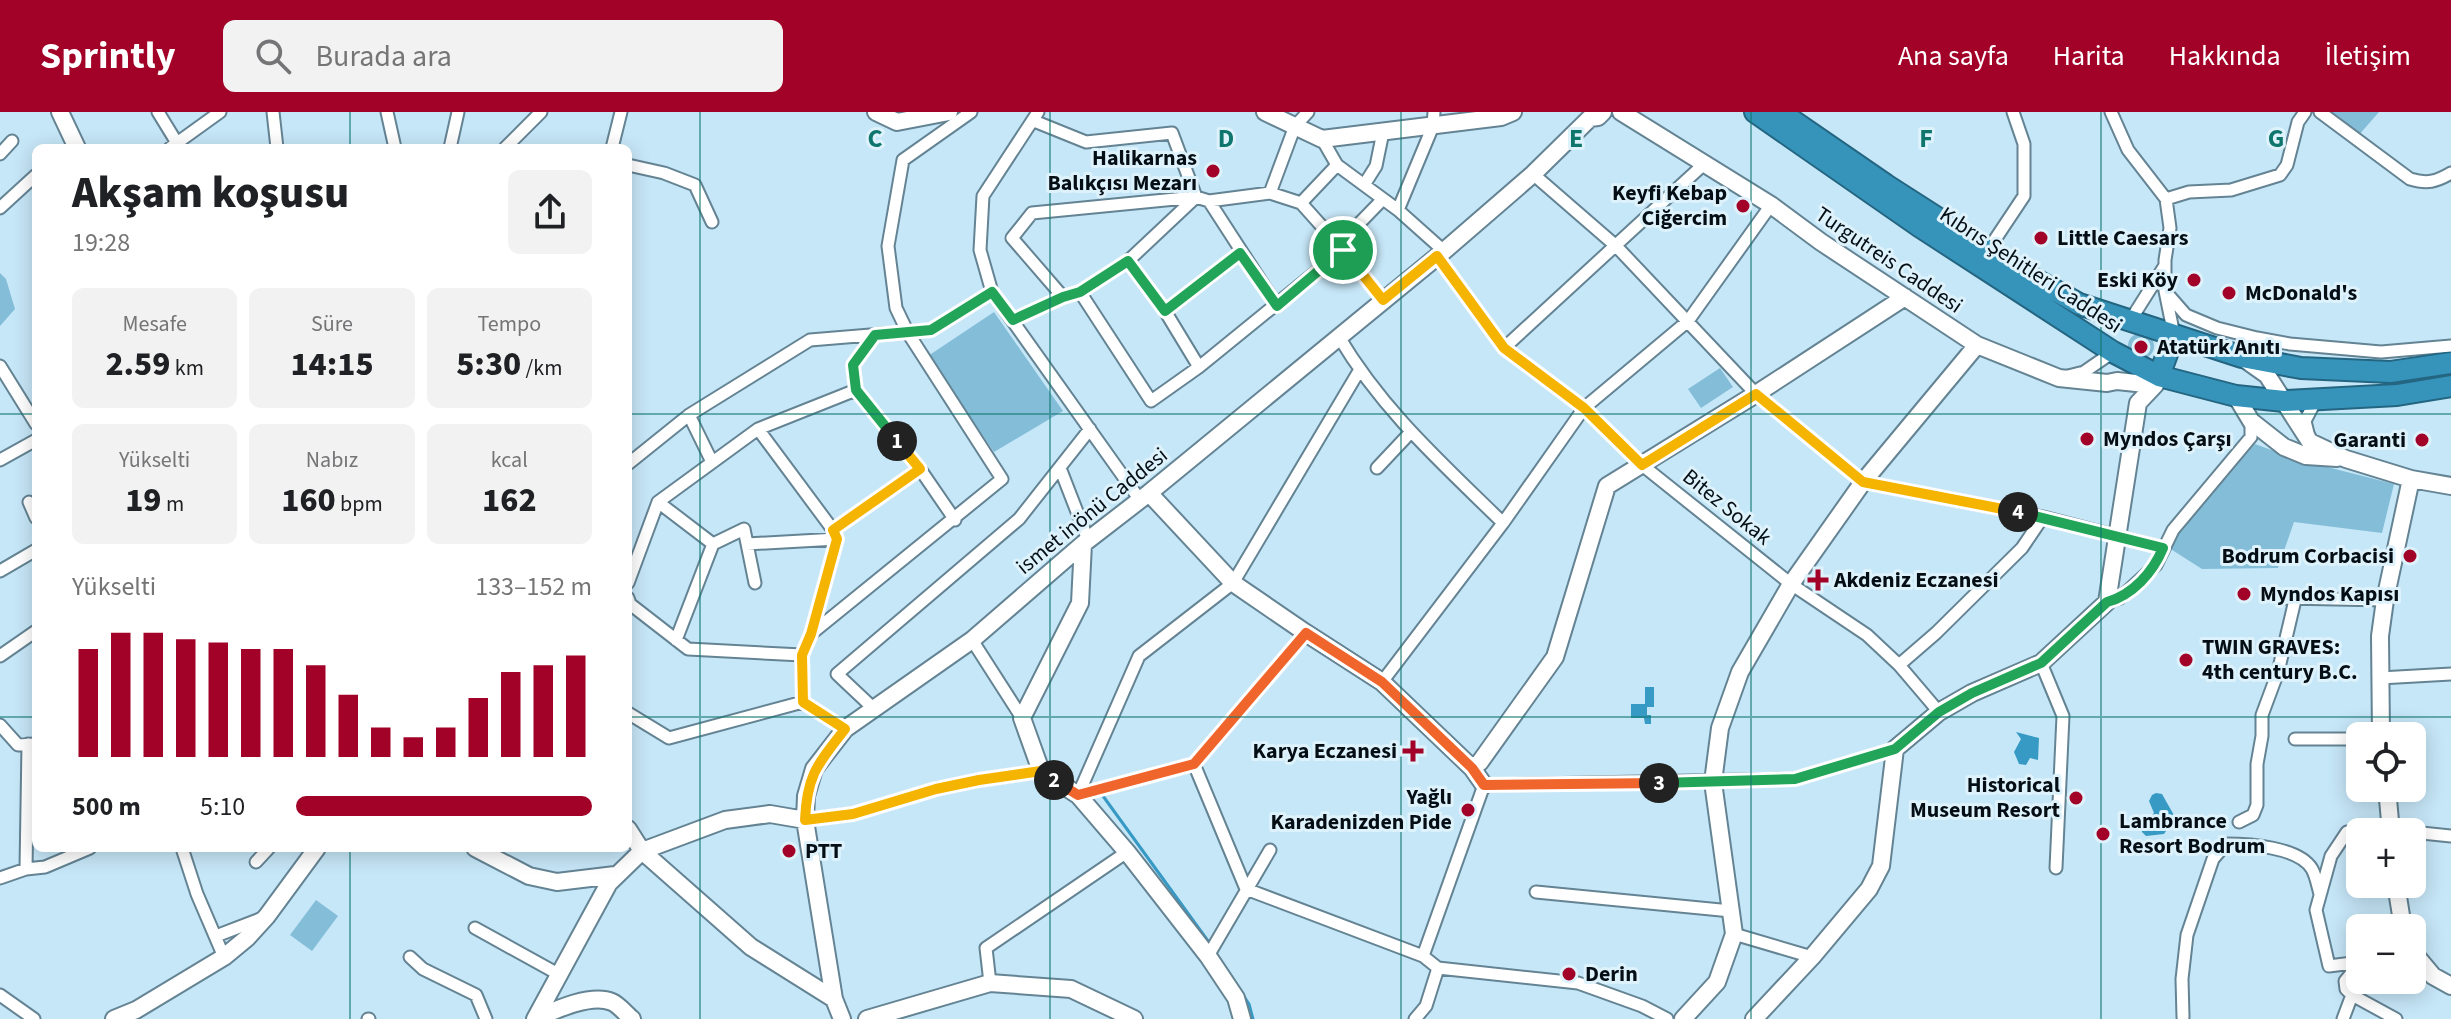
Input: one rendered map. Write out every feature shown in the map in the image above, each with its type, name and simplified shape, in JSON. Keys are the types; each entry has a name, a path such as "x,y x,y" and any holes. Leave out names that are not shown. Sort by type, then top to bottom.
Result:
{"highway":[{"name":"Kıbrıs Şehitleri Caddesi","path":"1755,112 1919,226 2157,380 2236,396 2284,401 2397,395 2451,386"},
{"name":"Kıbrıs Şehitleri Caddesi","path":"1780,112 1886,185 2079,304 2242,357 2301,368 2390,372 2451,363"},
{"path":"2113,352 2130,321"},
{"path":"2157,380 2174,335"}],"street":[{"path":"60,112 75,144"},
{"path":"158,112 173,144"},
{"path":"174,144 220,112"},
{"path":"273,112 277,144"},
{"path":"387,112 394,144"},
{"path":"451,144 458,112"},
{"path":"509,144 541,112"},
{"path":"613,144 621,112"},
{"path":"876,112 897,122 949,112"},
{"path":"811,634 1002,479 908,333 896,308 888,246 903,160 971,112"},
{"path":"1265,112 1322,139 1383,132 1434,119 1501,117 1513,112"},
{"path":"1270,193 1295,126 1308,112"},
{"name":"Turgutreis Caddesi","path":"1621,112 1771,205 1821,242 1977,345 2059,378 2107,383 2157,380"},
{"path":"1988,250 2024,196 2024,144 2013,112"},
{"path":"2111,112 2128,150 2166,199 2170,228 2164,267 2165,291 2174,335"},
{"path":"2166,199 2189,192 2231,190 2280,175 2287,165 2298,122 2305,112"},
{"path":"2320,112 2410,179 2424,183 2437,181 2451,173"},
{"name":"ismet inönü Caddesi","path":"842,1019 834,999 805,820 806,796 814,769 845,729 872,707 972,640 1085,542 1441,254 1533,174 1576,132 1589,114"},
{"path":"1196,197 1172,133 1086,142 1036,117 983,196 980,250 992,292 1090,429 1145,496 1233,583 1382,682 1472,768 1484,785"},
{"path":"1398,210 1434,119"},
{"path":"1364,185 1376,166 1383,132"},
{"path":"1301,203 1337,165 1322,139"},
{"path":"0,154 12,141"},
{"path":"1504,348 1704,164"},
{"name":"Bitez Sokak","path":"1337,165 1398,210 1441,254 1504,348 1584,408 1642,465 1791,584 1867,635 1899,665 1939,712"},
{"path":"632,166 698,180 712,222"},
{"path":"1533,174 1616,246 1756,394 1863,482 2043,517 2163,548"},
{"path":"0,208 32,179"},
{"path":"1063,297 1012,238 1032,213 1196,197 1209,201 1270,193 1301,203 1383,300"},
{"path":"1013,320 1080,292 1128,261 1196,197"},
{"path":"1080,292 1151,401 1277,306 1343,250 1346,237 1383,199"},
{"path":"1209,201 1277,306"},
{"path":"1382,682 1503,523 1584,408 1688,321 1771,205"},
{"path":"1165,311 1240,253"},
{"path":"1128,261 1165,311 1199,367"},
{"path":"2130,321 2164,267"},
{"path":"2165,291 2186,315 2217,328 2257,338 2381,352 2451,346"},
{"path":"632,461 689,415 810,340 931,330 992,292"},
{"path":"1472,768 1480,762 1555,657 1607,486 1905,297"},
{"path":"875,335 853,365 856,390 920,469 955,520"},
{"path":"1339,337 1359,371 1410,433 1503,523"},
{"path":"1683,1019 1717,982 1734,934 1713,782 1720,728 1740,672 1791,584 1863,482 1977,345"},
{"path":"2059,378 2084,372 2113,352"},
{"path":"2242,357 2267,375 2310,442 2346,459 2411,479 2451,486"},
{"path":"0,366 32,418"},
{"path":"1078,795 1139,656 1233,583 1359,371"},
{"path":"2107,602 2138,403 2157,380"},
{"path":"632,572 658,502 758,429 856,390"},
{"path":"2236,396 2251,421 2284,447 2306,456 2346,459"},
{"path":"2310,442 2305,421 2316,400"},
{"path":"689,415 712,462"},
{"path":"1484,785 1795,779 1895,749 1939,712 1972,693 2041,663 2107,602 2120,598 2136,585 2156,565 2173,530 2251,437 2251,421"},
{"path":"758,429 835,534 811,634 802,655 803,702"},
{"path":"872,707 837,674 1019,519 1090,429"},
{"path":"1377,468 1410,433"},
{"path":"0,460 32,442"},
{"path":"1022,718 1080,603 1085,542 1060,468"},
{"path":"747,544 835,534 920,469"},
{"path":"2381,722 2380,636 2411,479"},
{"path":"29,502 32,509"},
{"path":"658,502 713,544"},
{"path":"1899,665 2022,548 2043,517"},
{"path":"676,640 713,544 744,529 755,583"},
{"path":"0,571 32,552"},
{"path":"2281,598 2385,600"},
{"path":"2239,822 2253,815 2257,805 2262,715 2278,672 2295,600"},
{"path":"632,606 688,649 802,655"},
{"path":"1078,795 1194,764 1306,633"},
{"path":"0,656 32,634"},
{"path":"972,640 1022,718 1041,771 1078,795 1127,852 1208,956 1236,998 1242,1019"},
{"path":"2041,663 2063,716 2056,868"},
{"path":"2380,678 2451,674"},
{"path":"632,715 669,738 803,702 845,729"},
{"path":"0,725 18,745 32,744 26,869"},
{"path":"2295,739 2346,739"},
{"path":"1754,1019 1869,889 1881,866 1895,749"},
{"path":"1194,764 1246,889 1423,956 1438,968 1578,983 1642,1006 1667,1019"},
{"path":"535,1019 615,875 642,851 725,820 770,814 805,820 853,814 936,789 1041,771"},
{"path":"1423,956 1484,785"},
{"path":"2346,834 2331,856 2316,910 2329,966 2346,964"},
{"path":"2426,834 2451,836"},
{"path":"632,835 642,851 751,947 834,999"},
{"path":"2183,1017 2182,979 2187,935 2213,859 2226,844 2251,844 2300,858 2312,869 2320,894"},
{"path":"1208,956 1270,850"},
{"path":"0,878 26,869 45,867 81,852"},
{"path":"183,852 197,894 224,957"},
{"path":"256,862 265,852"},
{"path":"114,1019 136,1010 224,957 247,938 314,852"},
{"path":"483,852 529,876 557,882 615,875"},
{"path":"990,983 986,948 1127,852"},
{"path":"1536,892 1731,911"},
{"path":"216,936 267,916"},
{"path":"475,928 560,975"},
{"path":"1734,934 1812,957"},
{"path":"410,957 423,969 476,995 486,1019"},
{"path":"1415,1019 1426,1006 1438,968"},
{"path":"2426,968 2451,986"},
{"path":"867,1019 899,1016 990,983 1071,989 1134,1019"},
{"path":"0,995 34,1019"},
{"path":"2343,1019 2352,995 2396,1019"},
{"path":"535,1019 563,1006 589,1000 611,1001 632,1019"}],"shaded area":[{"path":"2324,112 2379,112 2351,144"},
{"path":"0,273 6,279 15,309 0,326"},
{"path":"994,312 1063,411 994,452 928,356"},
{"path":"2141,333 2150,337 2154,346 2150,355 2141,359 2132,355 2128,346 2132,337"},
{"path":"1720,368 1733,387 1701,408 1688,389"},
{"path":"2255,444 2296,459 2394,484 2382,533 2294,522 2278,568 2202,569 2169,548 2176,531"},
{"path":"1645,687 1654,687 1654,707 1647,707 1651,724 1645,724 1644,718 1631,718 1631,704 1645,704"},
{"path":"2016,732 2039,738 2038,760 2030,758 2026,765 2019,764 2014,752 2021,739"},
{"path":"2156,793 2162,794 2175,817 2164,834 2146,836 2142,832 2143,826 2154,813 2149,801"},
{"path":"316,900 338,916 312,951 290,935"}],"waterway":[{"path":"1103,796 1208,941"},
{"path":"1217,955 1235,982"},
{"path":"1241,992 1249,1004 1253,1019"}],"place":[{"name":"Halikarnas Balıkçısı Mezarı","path":"1213,171"},
{"name":"Keyfi Kebap Ciğercim","path":"1743,206"},
{"name":"Little Caesars","path":"2041,238"},
{"name":"Eski Köy","path":"2194,280"},
{"name":"McDonald's","path":"2229,293"},
{"name":"Atatürk Anıtı","path":"2141,347"},
{"name":"Myndos Çarşı","path":"2087,439"},
{"name":"Garanti","path":"2422,440"},
{"name":"Bodrum Corbacisi","path":"2410,556"},
{"name":"Akdeniz Eczanesi","path":"1818,580"},
{"name":"Myndos Kapısı","path":"2244,594"},
{"name":"TWIN GRAVES: 4th century B.C.","path":"2186,660"},
{"name":"Karya Eczanesi","path":"1413,751"},
{"name":"Historical Museum Resort","path":"2076,798"},
{"name":"Yağlı Karadenizden Pide","path":"1468,810"},
{"name":"Lambrance Resort Bodrum","path":"2103,834"},
{"name":"PTT","path":"789,851"},
{"name":"Derin","path":"1569,974"}],"route":[{"path":"1343,250 1383,300 1437,256 1504,348 1584,408 1642,465 1756,394 1863,482 2043,517 2163,548 2156,565 2136,585 2120,598 2107,602 2041,663 1972,693 1939,712 1895,749 1795,779 1484,785 1472,768 1382,682 1306,633 1194,764 1078,795 1041,771 936,789 853,814 805,820 806,796 814,769 845,729 803,702 802,655 811,634 837,539 833,530 920,469 856,390 853,365 875,335 931,330 992,292 1013,320 1080,292 1128,261 1165,311 1240,253 1277,306 1343,250"}]}
